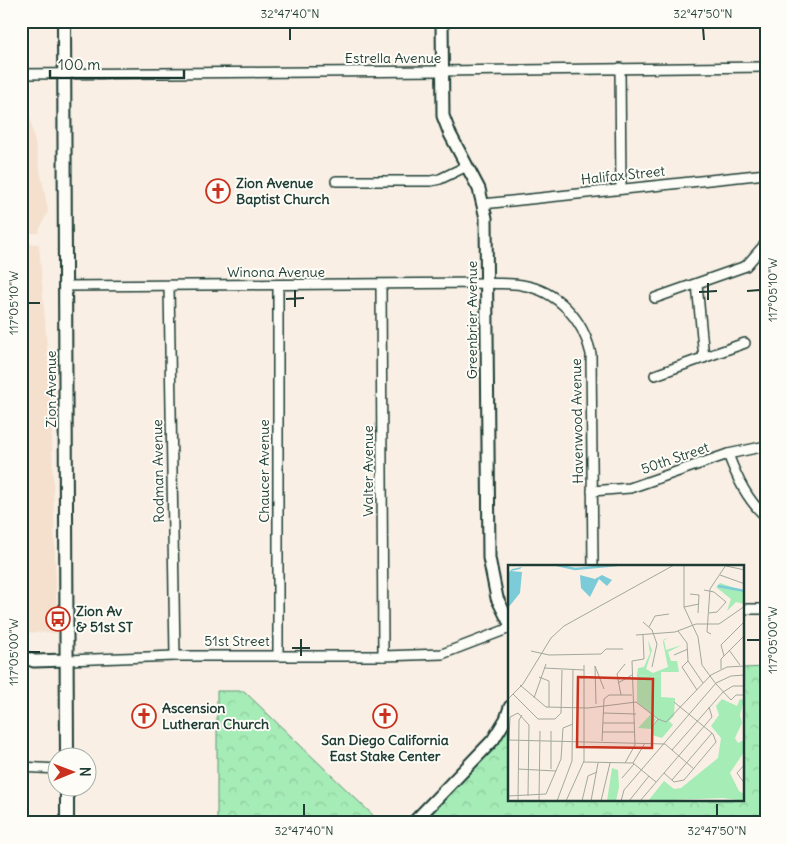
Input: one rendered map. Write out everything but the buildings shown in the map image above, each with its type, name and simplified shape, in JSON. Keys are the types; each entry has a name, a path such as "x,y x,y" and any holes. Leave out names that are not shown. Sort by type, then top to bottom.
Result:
{"main road":[{"name":"Zion Avenue","path":"64,21 67,746"},
{"path":"67,796 67,823"}],"street":[{"name":"Greenbrier Avenue","path":"442,21 443,116 478,189 486,218 489,558 497,598 508,620"},
{"name":"Estrella Avenue","path":"21,74 766,67"},
{"path":"620,68 620,189"},
{"path":"336,181 431,181 440,179 467,166"},
{"name":"Halifax Street","path":"483,204 766,174"},
{"path":"655,298 746,266 766,243"},
{"name":"Winona Avenue","path":"66,286 487,283"},
{"name":"Havenwood Avenue","path":"487,283 523,285 550,295 574,316 584,334 591,354 593,565"},
{"path":"698,284 704,358"},
{"name":"Chaucer Avenue","path":"278,285 278,656"},
{"name":"Walter Avenue","path":"381,285 383,656"},
{"name":"Rodman Avenue","path":"169,286 175,656"},
{"path":"655,375 745,343"},
{"name":"50th Street","path":"592,491 630,488 728,454 766,446"},
{"path":"728,454 737,478 755,507 766,517"},
{"path":"744,608 766,608"},
{"name":"51st Street","path":"21,656 34,661 175,656 383,656 442,654 508,629"},
{"path":"413,823 493,740 508,713"},
{"path":"21,767 48,768"}],"shaded area":[{"path":"21,106 28,107 48,211 38,233 21,233"},
{"path":"21,243 39,244 51,401 57,633 21,632"}],"green space":[{"path":"766,667 766,823 413,823 486,747 508,711 508,802 744,802 744,668"},
{"path":"217,691 244,691 381,823 217,823"}],"place":[{"name":"Zion Avenue Baptist Church","path":"218,191"},
{"name":"Zion Av & 51st ST","path":"58,619"},
{"name":"Ascension Lutheran Church","path":"144,716"},
{"name":"San Diego California East Stake Center","path":"385,716"}]}
